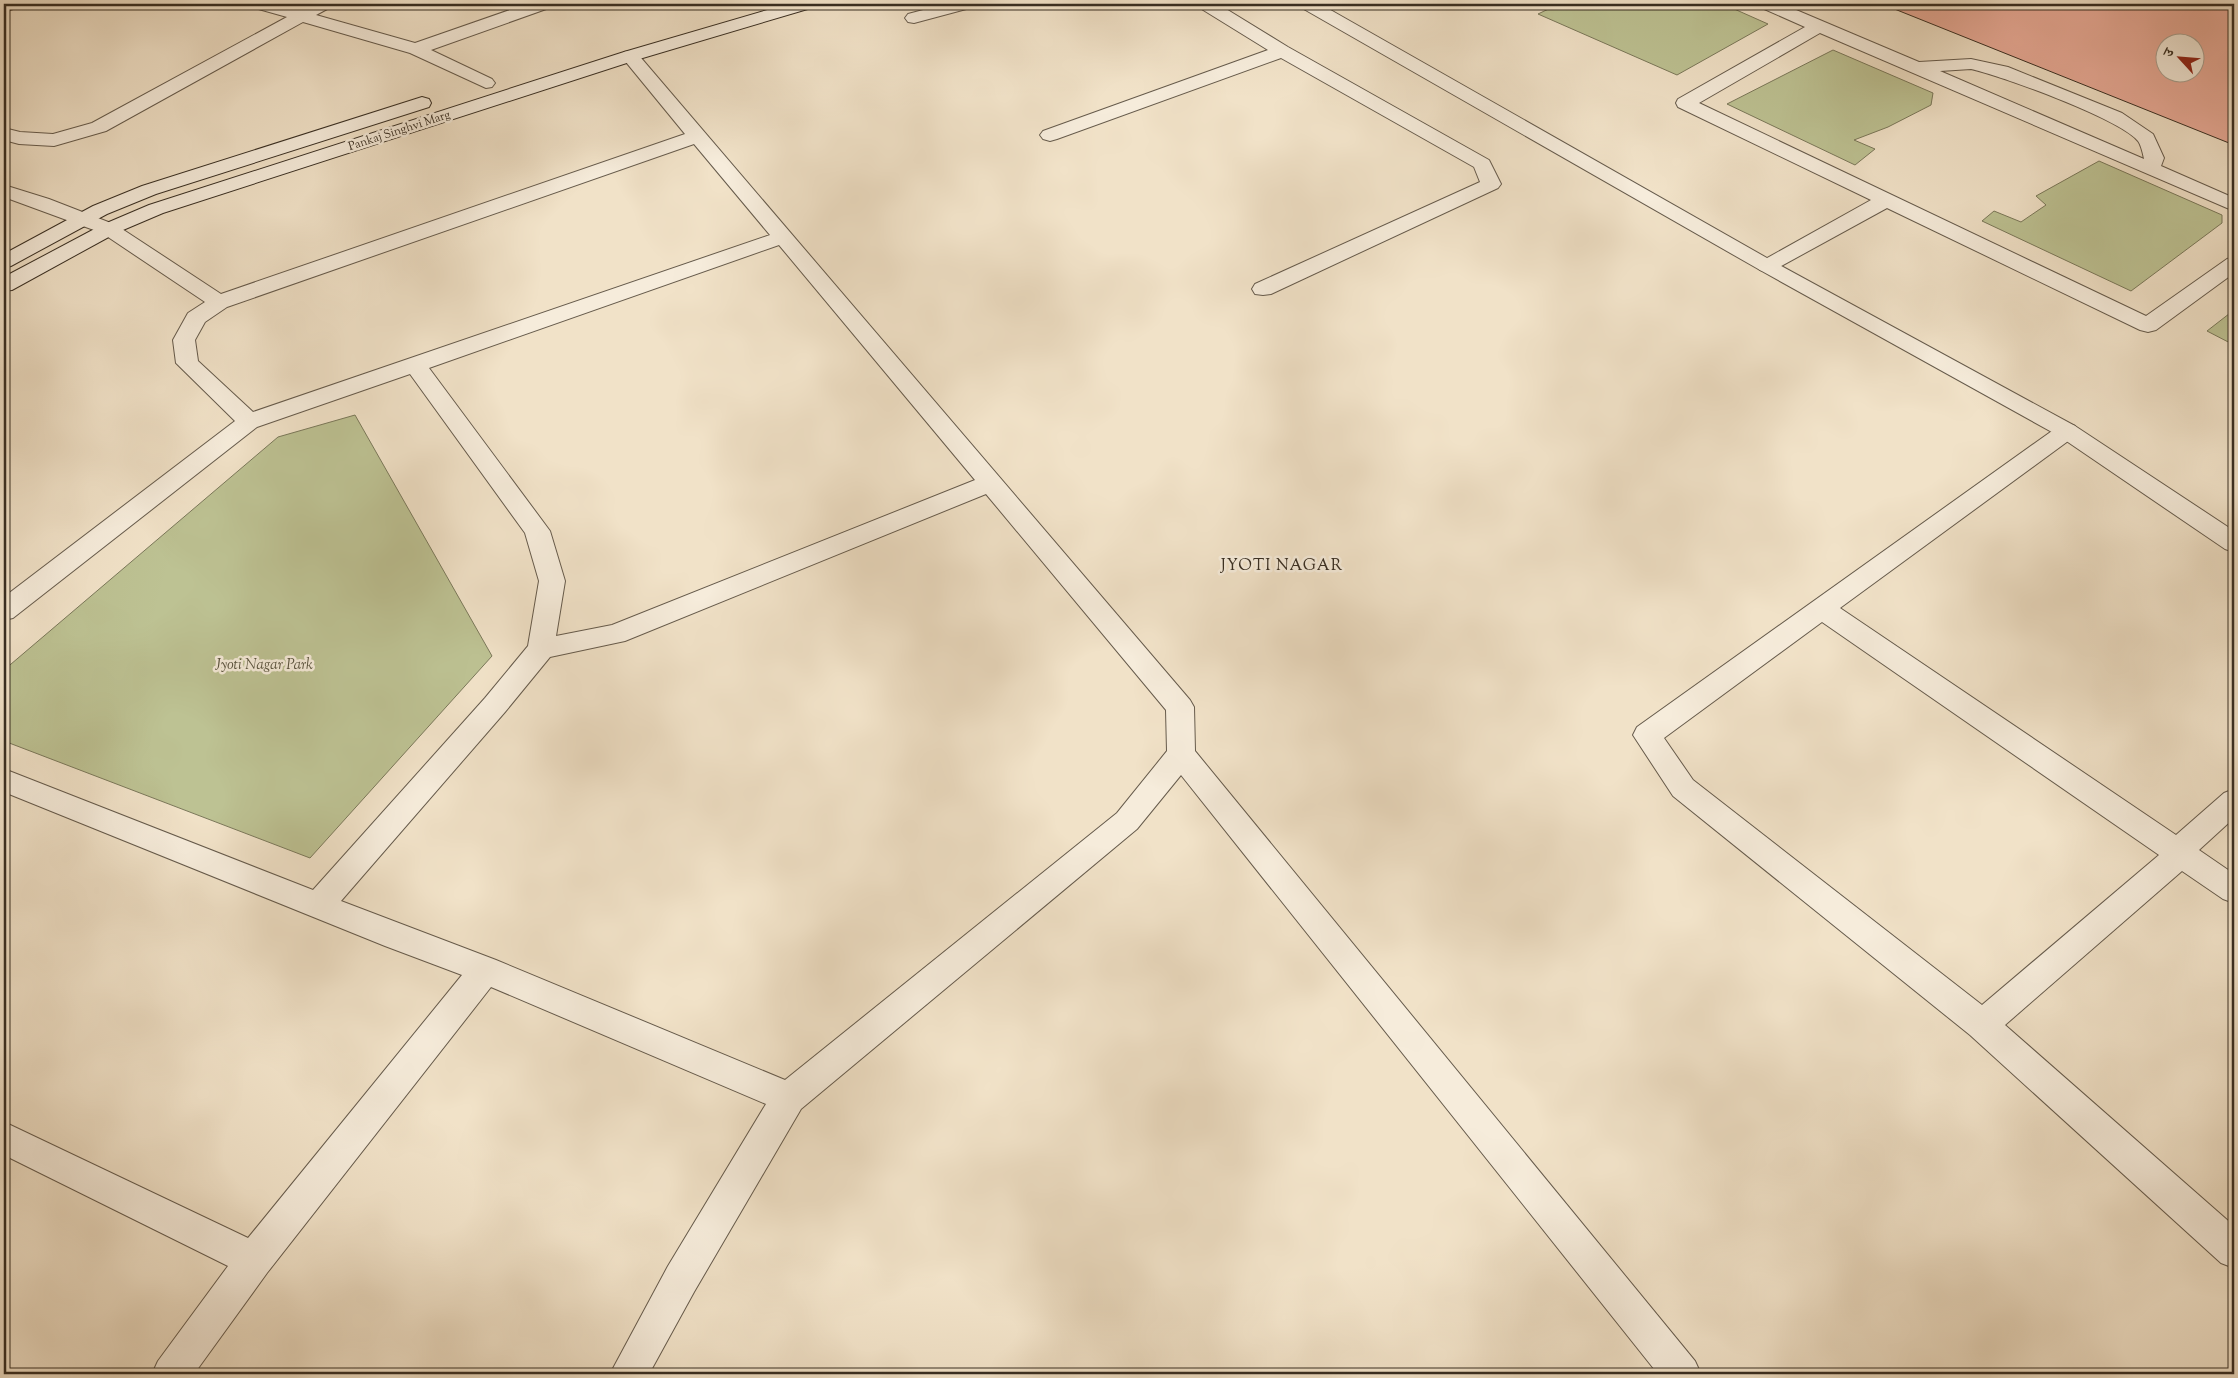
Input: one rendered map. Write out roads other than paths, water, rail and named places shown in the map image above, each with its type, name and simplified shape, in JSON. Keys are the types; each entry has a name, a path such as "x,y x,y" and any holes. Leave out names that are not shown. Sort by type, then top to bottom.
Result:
{"street":[{"path":"4,7 10,4"},
{"path":"261,4 416,48 486,83"},
{"path":"4,134 19,138 54,140 99,128 323,4"},
{"path":"416,48 543,4"},
{"path":"590,50 747,4"},
{"name":"Pankaj Singhvi Marg","path":"4,285 109,229 156,209 630,56 804,4"},
{"path":"914,18 964,4"},
{"path":"1206,4 1282,51 1482,164 1492,184 1262,289"},
{"path":"1308,4 1767,266 2067,431 2234,543"},
{"path":"1768,4 2234,205"},
{"path":"1819,26 1685,103 2148,325 2234,263"},
{"path":"1050,134 1282,51"},
{"path":"630,56 1180,707 1182,754 1682,1374"},
{"path":"1916,67 1971,64 2002,71 2115,118 2146,138 2154,158 2150,169"},
{"name":"Pankaj Singhvi Marg","path":"4,262 83,219 149,190 504,77"},
{"path":"249,422 187,363 184,340 196,318 219,302 697,136"},
{"path":"4,191 109,229 219,302"},
{"path":"1767,266 1886,200"},
{"path":"4,611 249,422 783,237"},
{"path":"318,906 495,705 541,649 552,581 537,531 415,365"},
{"path":"2067,431 1647,735 1683,788 1982,1025 2234,1250"},
{"path":"541,649 616,634 991,483"},
{"path":"1822,609 2234,890"},
{"path":"629,1374 681,1280 789,1098 1127,821 1182,754"},
{"path":"4,780 318,906 485,970 789,1098"},
{"path":"1982,1025 2181,854 2184,846 2234,801"},
{"path":"171,1374 254,1260 485,970"},
{"path":"4,1138 254,1260"}],"district":[{"name":"JYOTI NAGAR","path":"1282,564"}],"park label":[{"name":"Jyoti Nagar Park","path":"264,664"}]}
